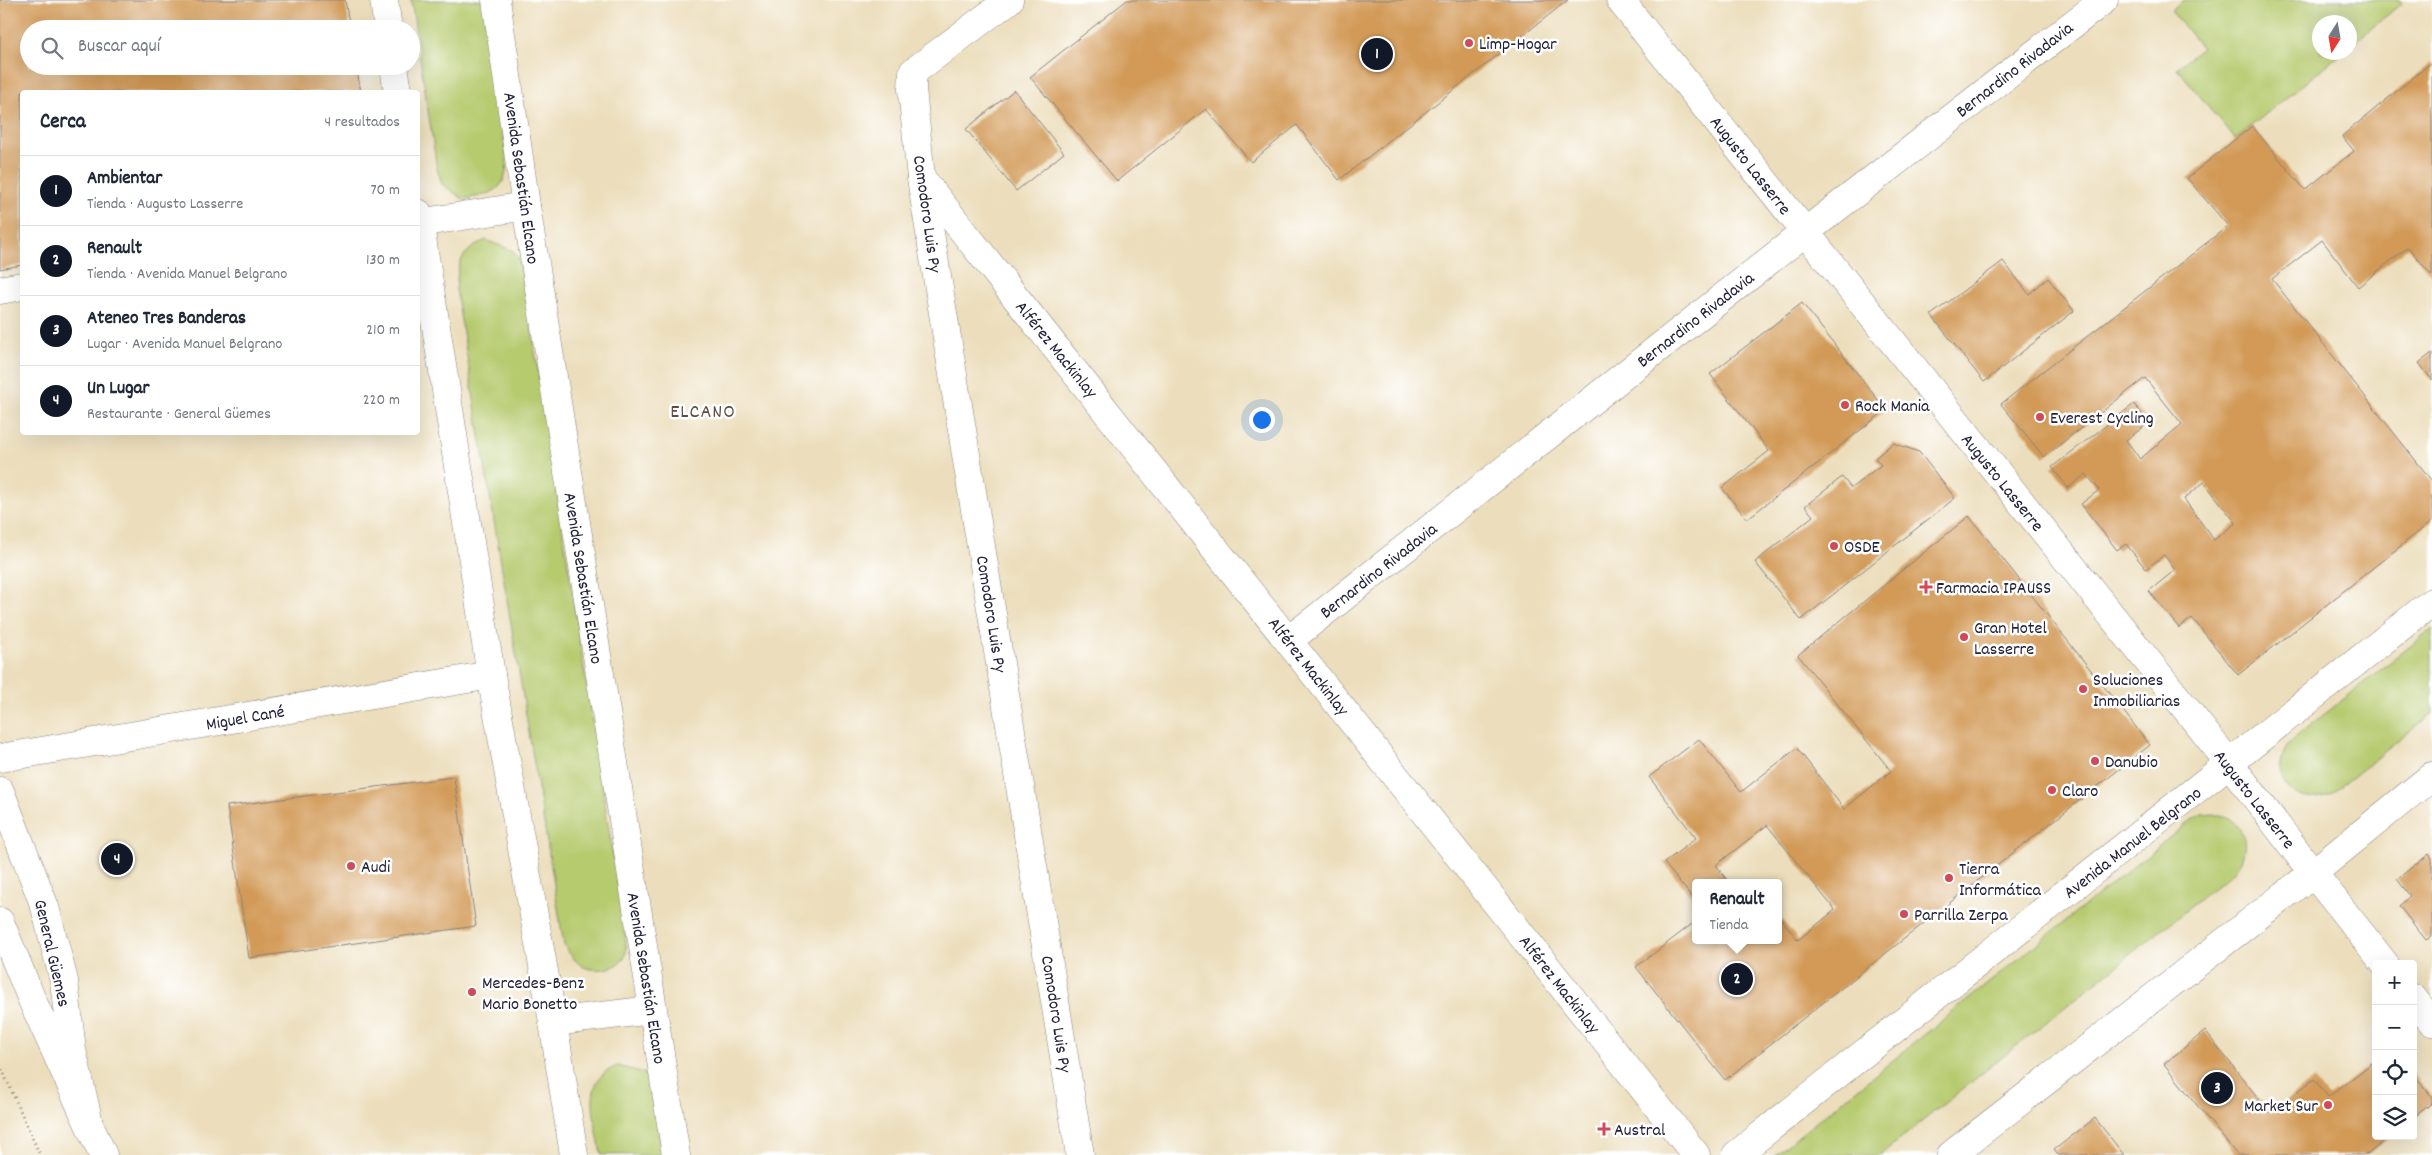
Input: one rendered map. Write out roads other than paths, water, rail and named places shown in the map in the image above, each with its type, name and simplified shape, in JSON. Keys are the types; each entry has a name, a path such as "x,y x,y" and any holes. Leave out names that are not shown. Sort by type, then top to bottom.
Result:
{"street":[{"path":"384,0 387,20"},
{"name":"Avenida Sebastián Elcano","path":"496,0 526,206 676,1155"},
{"name":"Comodoro Luis Py","path":"1009,0 913,72 912,89 921,178 1080,1155"},
{"name":"Augusto Lasserre","path":"1620,0 2230,764 2312,873 2382,960"},
{"name":"Bernardino Rivadavia","path":"1289,640 1804,232 2104,0"},
{"path":"395,75 398,90"},
{"name":"Alférez Mackinlay","path":"921,178 1696,1155"},
{"path":"420,219 526,206"},
{"path":"420,231 491,675 553,1022 574,1155"},
{"path":"0,290 20,286"},
{"name":"Avenida Manuel Belgrano","path":"1736,1155 2432,602"},
{"name":"Miguel Cané","path":"0,758 491,675"},
{"path":"1951,1155 2312,873 2432,776"},
{"name":"General Güemes","path":"0,791 45,907 64,981 72,1050 88,1120"},
{"name":"General Güemes","path":"0,922 32,1000 103,1155"},
{"path":"2417,1003 2432,1022"},
{"path":"553,1022 652,1010"}],"place":[{"name":"Limp-Hogar","path":"1469,43"},
{"name":"Ambientar","path":"1377,54"},
{"name":"Rock Mania","path":"1845,405"},
{"name":"Everest Cycling","path":"2040,417"},
{"name":"OSDE","path":"1834,546"},
{"name":"Farmacia IPAUSS","path":"1926,587"},
{"name":"Gran Hotel Lasserre","path":"1964,637"},
{"name":"Soluciones Inmobiliarias","path":"2083,689"},
{"name":"Danubio","path":"2095,761"},
{"name":"Claro","path":"2052,790"},
{"name":"Un Lugar","path":"117,859"},
{"name":"Audi","path":"351,866"},
{"name":"Tierra Informática","path":"1949,878"},
{"name":"Parrilla Zerpa","path":"1904,914"},
{"name":"Renault","path":"1737,979"},
{"name":"Mercedes-Benz Mario Bonetto","path":"472,992"},
{"name":"Ateneo Tres Banderas","path":"2217,1088"},
{"name":"Market Sur","path":"2328,1105"},
{"name":"Austral","path":"1604,1129"}],"district":[{"name":"ELCANO","path":"703,410"}]}
